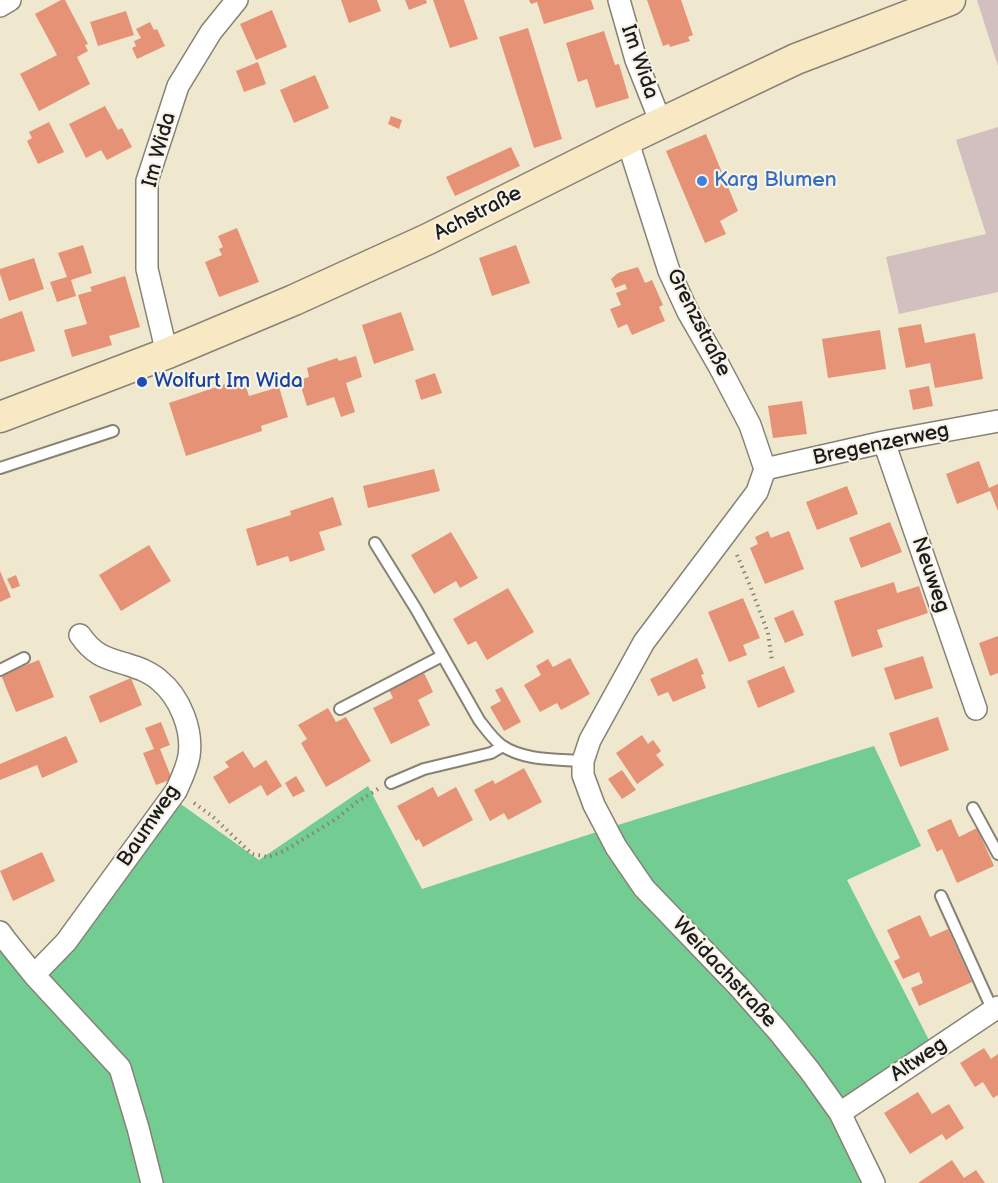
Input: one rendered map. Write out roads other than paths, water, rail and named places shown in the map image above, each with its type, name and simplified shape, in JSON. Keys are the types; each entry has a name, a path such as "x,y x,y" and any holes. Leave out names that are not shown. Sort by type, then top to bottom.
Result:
{"main road":[{"name":"Achstraße","path":"0,417 168,353 294,300 428,239 628,138 796,59 950,0"}],"street":[{"path":"0,6 10,0"},
{"name":"Im Wida","path":"168,353 147,269 147,181 178,86 211,32 237,0"},
{"name":"Im Wida","path":"619,0 636,60 662,123"},
{"name":"Grenzstraße","path":"628,138 669,271 688,312 750,425 765,469"},
{"name":"Bregenzerweg","path":"765,469 884,442 998,422"},
{"name":"Neuweg","path":"884,442 976,709"},
{"path":"583,761 590,740 644,642 757,492 765,469"},
{"name":"Baumweg","path":"34,975 66,942 176,791 189,756 188,728 182,710 172,693 160,680 141,669 101,656 88,646 80,635"},
{"name":"Weidachstraße","path":"583,761 583,775 594,805 616,847 644,888 778,1031 840,1113 874,1183"},
{"path":"0,932 34,975 120,1068 152,1183"},
{"name":"Altweg","path":"840,1113 995,1009"}],"lane":[{"path":"0,468 113,431"},
{"path":"375,543 416,609 479,720 492,736 502,746 522,755 583,761"},
{"path":"340,708 442,656"},
{"path":"0,670 24,658"},
{"path":"391,783 424,769 491,753 502,746"},
{"path":"973,808 998,854"},
{"path":"941,896 995,1009"}],"place":[{"name":"Karg Blumen","path":"702,181"},
{"name":"Wolfurt Im Wida","path":"142,382"}]}
